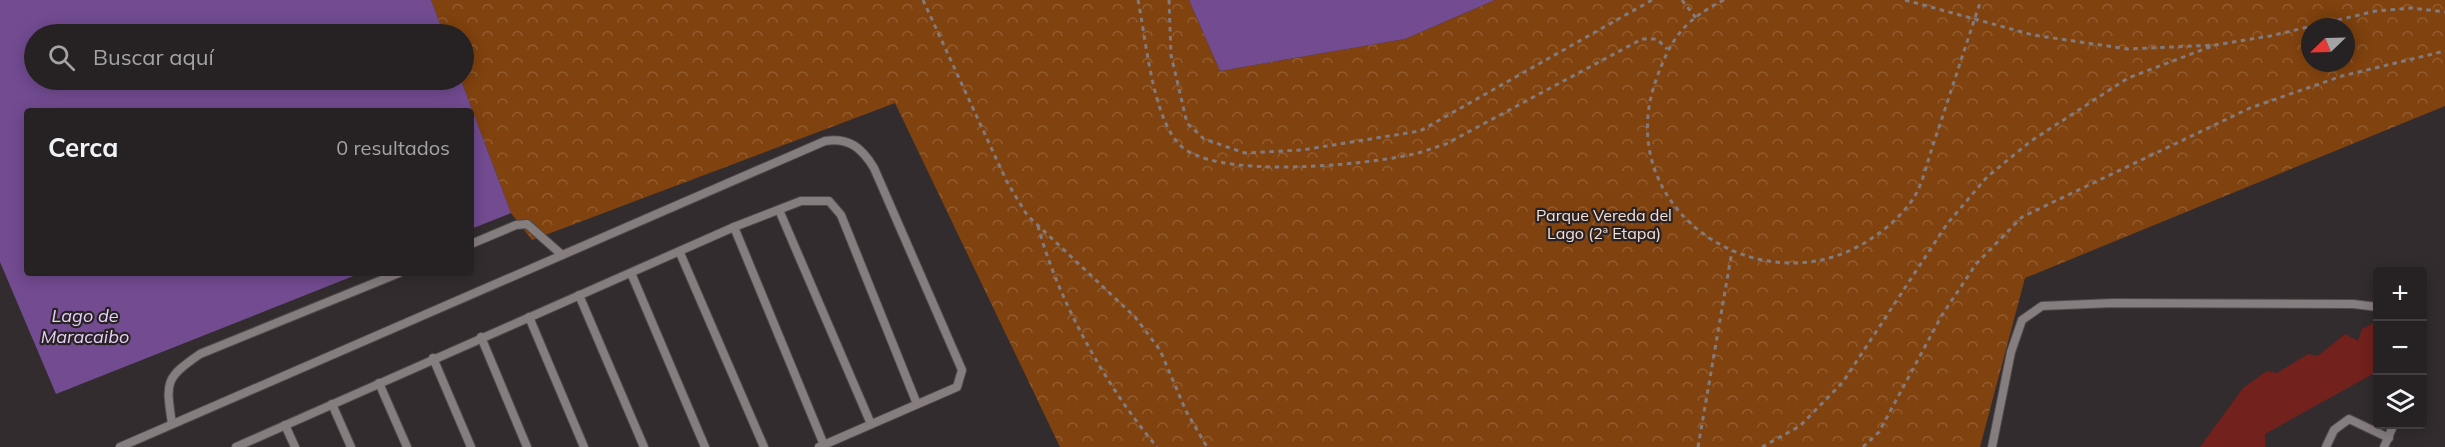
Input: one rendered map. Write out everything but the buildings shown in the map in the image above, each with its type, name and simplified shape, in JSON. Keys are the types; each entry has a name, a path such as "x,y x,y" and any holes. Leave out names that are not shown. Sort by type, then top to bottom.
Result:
{"lane":[{"path":"120,447 825,141 838,139 863,151 874,168 962,370 957,387 821,446 734,227"},
{"path":"238,446 481,337 680,253 734,227 801,201 830,201 841,215 918,404"},
{"path":"779,210 871,424"},
{"path":"474,243 516,225 527,224 562,255"},
{"path":"680,253 764,447"},
{"path":"632,273 705,447"},
{"path":"172,424 167,389 176,370 200,354 392,276"},
{"path":"579,295 644,447"},
{"path":"1992,447 2011,352 2018,331 2022,320 2042,306 2126,303 2353,304 2373,306"},
{"path":"529,317 584,447"},
{"path":"481,337 527,447"},
{"path":"433,358 471,447"},
{"path":"379,383 407,447"},
{"path":"332,404 351,447"},
{"path":"2326,447 2334,430 2349,419 2389,438"},
{"path":"285,425 295,447"},
{"path":"2384,447 2392,429"}],"path":[{"path":"923,0 1007,182 1028,215 1141,325 1160,350 1186,411 1208,447"},
{"path":"1138,0 1163,122 1179,145 1204,160 1289,169 1408,155 1444,145 1642,39 1657,39 1667,50"},
{"path":"1169,0 1171,55 1187,123 1204,140 1245,153 1302,150 1420,131 1652,0"},
{"path":"1682,0 1696,18"},
{"path":"1724,0 1682,29 1667,50 1650,96 1649,150 1668,197 1695,228 1732,250 1763,262 1812,264 1855,250 1888,227 1916,194 1981,0"},
{"path":"1905,0 2033,35 2128,49 2215,45 2270,36 2376,11 2412,8 2445,12"},
{"path":"1762,447 1800,426 1843,382 1947,224 1987,177 2031,141 2128,78 2215,45"},
{"path":"1863,447 1879,432 1942,315 1976,264 2022,217 2250,108 2342,76 2445,51"},
{"path":"1038,225 1048,263 1068,306 1128,412 1158,447"},
{"path":"1698,447 1732,250"}],"green space":[{"name":"Parque Vereda del Lago (2ª Etapa)","path":"431,0 1189,0 1220,71 1405,39 1495,0 2445,0 2445,106 2025,278 1980,447 1060,447 895,103 532,240 511,213 474,115 474,108 472,108 465,90 474,90 474,24 440,24"}],"water":[{"name":"Lago de Maracaibo","path":"0,0 431,0 440,24 24,24 24,90 465,90 472,108 24,108 24,276 353,276 56,394 0,262"},
{"path":"1189,0 1495,0 1405,39 1220,71"},
{"name":"Lago de Maracaibo","path":"474,115 511,213 474,228"}]}
